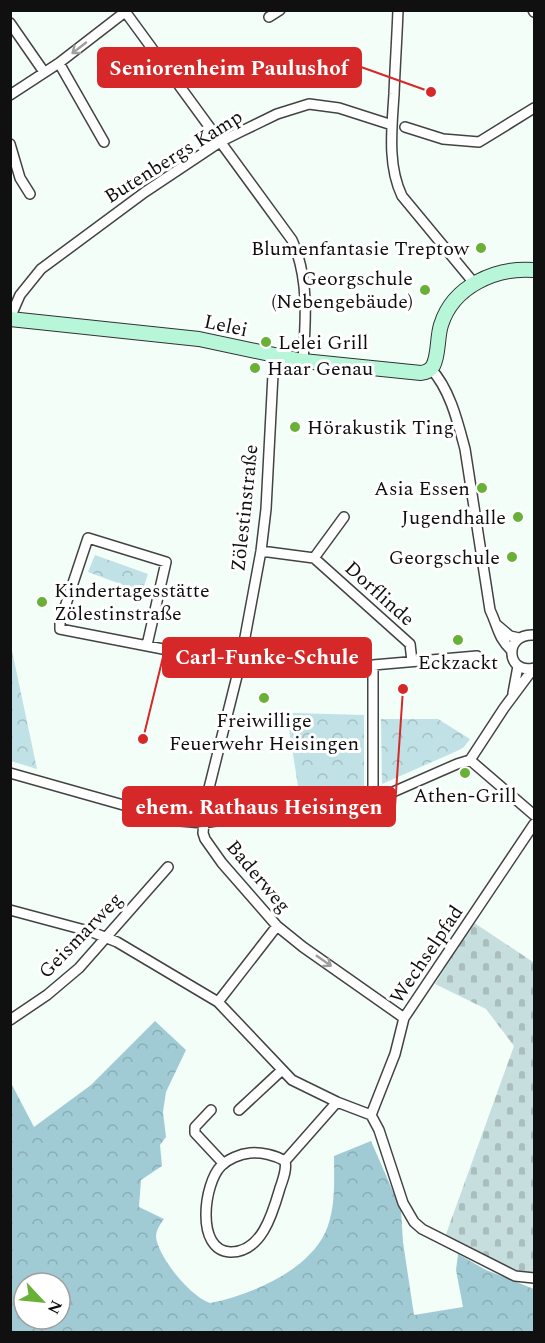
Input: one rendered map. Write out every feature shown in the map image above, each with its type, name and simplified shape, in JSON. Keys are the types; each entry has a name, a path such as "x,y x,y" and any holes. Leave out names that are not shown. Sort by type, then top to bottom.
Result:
{"street":[{"path":"269,17 280,10"},
{"path":"398,10 392,125 394,173 402,196 474,283"},
{"path":"10,95 59,63 124,11 289,234 303,272 305,309 303,361"},
{"path":"10,23 44,72"},
{"path":"59,63 104,142"},
{"name":"Butenbergs Kamp","path":"10,319 20,295 41,268 145,192 220,142 277,114 309,104 339,108 392,125"},
{"path":"405,127 450,140 479,142 534,108"},
{"path":"10,144 20,178 30,194"},
{"path":"512,651 499,638 497,625 490,610 463,443 441,378 431,369 435,360 441,324 457,297 474,283 508,271 534,270"},
{"name":"Lelei","path":"10,319 199,339 303,361 421,373 431,369"},
{"name":"Zölestinstraße","path":"203,823 206,800 240,664 261,551 267,500 274,356"},
{"path":"261,551 314,558 344,518"},
{"path":"147,645 166,562 88,538 60,622 60,629 240,664 317,667 374,665 477,656"},
{"name":"Dorflinde","path":"314,558 410,644 412,661"},
{"path":"497,625 510,636 519,638 534,635"},
{"path":"519,638 512,651 513,659 524,670 534,668"},
{"path":"373,797 374,665"},
{"path":"513,695 518,666"},
{"path":"10,773 180,821 203,823 373,797 393,792 470,760 513,695 534,668"},
{"path":"470,760 534,815"},
{"name":"Baderweg","path":"203,823 205,839 216,855 277,926 404,1018"},
{"name":"Wechselpfad","path":"371,1115 394,1054 404,1018 534,824"},
{"name":"Geismarweg","path":"10,1020 63,983 168,867"},
{"path":"10,910 107,937 218,1002 299,1085 371,1115 379,1130 403,1203 414,1222 433,1236 509,1273 521,1278 534,1278"},
{"path":"218,1002 277,926"},
{"path":"238,1110 282,1070"},
{"path":"285,1161 272,1155 242,1154 223,1163 214,1174 210,1188 207,1219 209,1235 218,1248 229,1252 246,1247 267,1227 285,1170 285,1161 337,1102"},
{"path":"211,1110 195,1127 195,1133 223,1163"}],"green space":[{"path":"95,555 148,574 142,592 88,572"},
{"path":"11,646 37,769 11,761"},
{"path":"293,713 364,715 364,790 300,799 288,722 292,721"},
{"path":"381,719 438,719 470,739 464,747 457,751 382,784"},
{"path":"473,922 534,961 534,1275 510,1273 445,1237 514,1046 486,1009 435,984"},
{"path":"155,1021 186,1050 166,1092 163,1112 166,1137 160,1145 162,1166 141,1180 139,1207 164,1219 156,1236 160,1250 178,1277 194,1293 210,1303 226,1299 275,1280 305,1259 316,1247 329,1224 334,1195 334,1156 371,1141 401,1210 403,1242 414,1315 463,1307 456,1270 458,1254 486,1270 534,1289 534,1332 11,1332 11,1083 34,1127 91,1085"}],"place":[{"name":"Seniorenheim Paulushof","path":"431,92"},
{"name":"Blumenfantasie Treptow","path":"481,248"},
{"name":"Georgschule (Nebengebäude)","path":"425,290"},
{"name":"Lelei Grill","path":"266,342"},
{"name":"Haar Genau","path":"255,368"},
{"name":"Hörakustik Ting","path":"295,427"},
{"name":"Asia Essen","path":"482,488"},
{"name":"Jugendhalle","path":"518,517"},
{"name":"Georgschule","path":"512,557"},
{"name":"Kindertagesstätte Zölestinstraße","path":"42,602"},
{"name":"Eckzackt","path":"458,640"},
{"name":"ehem. Rathaus Heisingen","path":"403,689"},
{"name":"Freiwillige Feuerwehr Heisingen","path":"264,698"},
{"name":"Carl-Funke-Schule","path":"143,739"},
{"name":"Athen-Grill","path":"465,773"}]}
